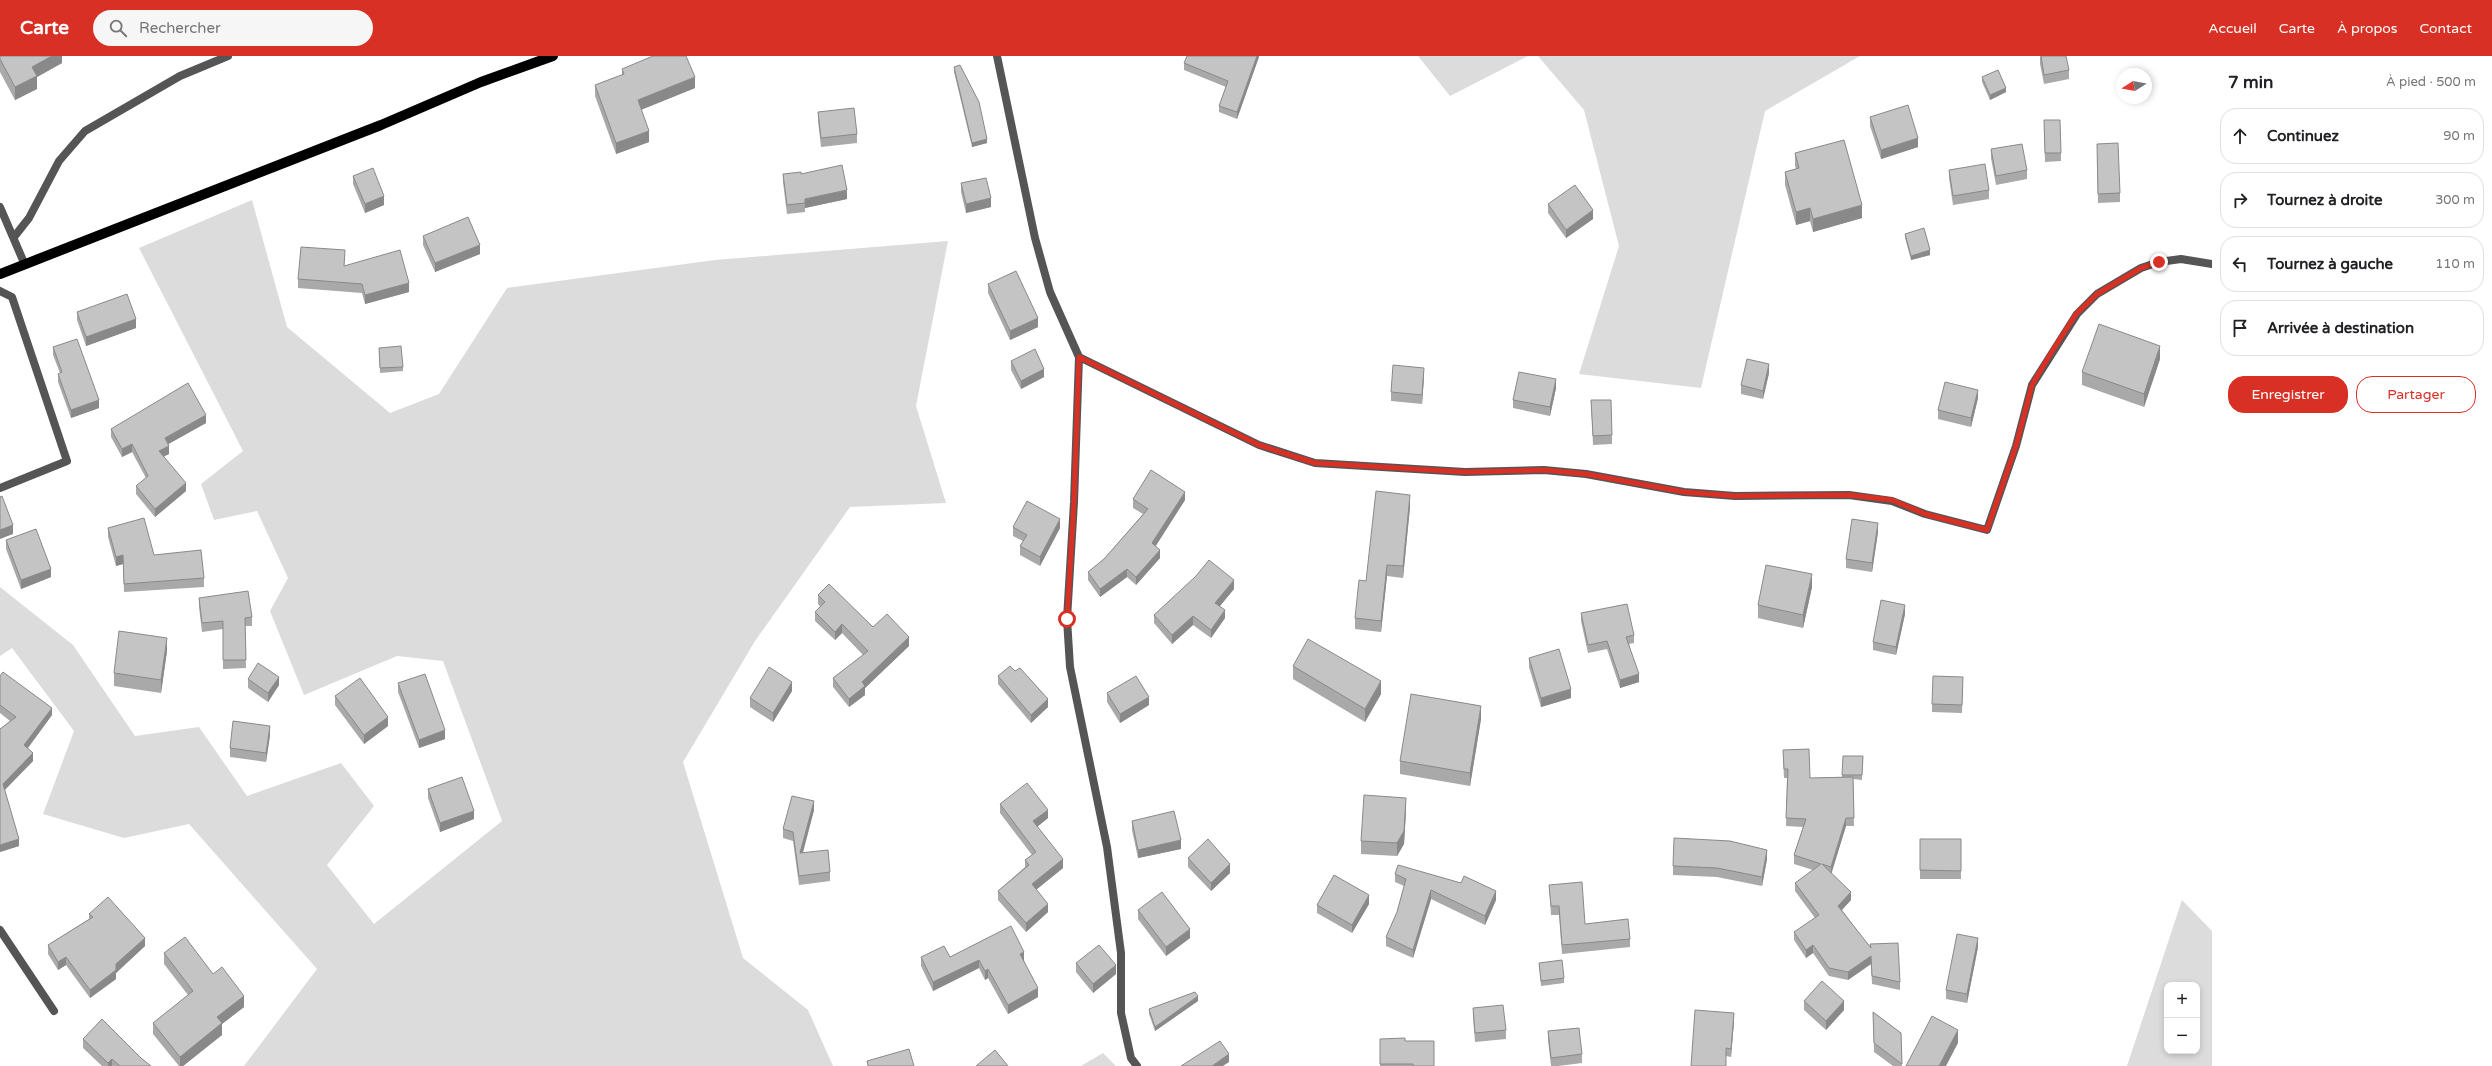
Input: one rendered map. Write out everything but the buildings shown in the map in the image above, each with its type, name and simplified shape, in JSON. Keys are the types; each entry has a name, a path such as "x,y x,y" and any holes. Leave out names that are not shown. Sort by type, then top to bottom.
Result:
{"main road":[{"path":"0,274 381,125 481,82 553,56"}],"street":[{"path":"14,237 29,218 59,160 85,131 180,76 228,56"},
{"path":"997,56 1035,238 1050,292 1079,357 1074,502 1067,619 1070,667 1107,847 1121,953 1121,1013 1130,1058 1137,1066"},
{"path":"0,208 25,265"},
{"path":"1079,357 1259,445 1315,463 1465,472 1544,470 1586,474 1684,492 1735,496 1849,495 1892,500 1925,514 1987,530 2016,446 2032,385 2076,314 2097,294 2141,268 2159,262 2181,259 2212,264"},
{"path":"0,291 12,297 67,461 0,488"},
{"path":"0,930 54,1011"}],"shaded area":[{"path":"1418,56 1528,56 1450,96"},
{"path":"1538,56 1860,56 1765,111 1701,388 1579,374 1619,246 1584,110"},
{"path":"252,200 287,327 390,413 439,394 507,288 715,260 948,241 916,406 946,503 850,507 755,641 683,762 743,958 808,1010 833,1066 244,1066 317,969 189,824 124,838 43,814 74,731 12,648 0,656 0,587 73,645 135,736 199,727 247,796 341,763 374,806 327,865 374,924 502,821 443,661 397,656 304,695 270,611 288,578 257,511 214,520 201,484 243,451 139,248"},
{"path":"2182,900 2212,931 2212,1066 2127,1066"},
{"path":"1103,1053 1116,1066 1081,1066"}],"route":[{"path":"1067,619 1074,502 1079,357 1259,445 1315,463 1465,472 1544,470 1586,474 1684,492 1735,496 1849,495 1892,500 1925,514 1987,530 2016,446 2032,385 2076,314 2097,294 2122,278 2141,268 2159,262"}]}
